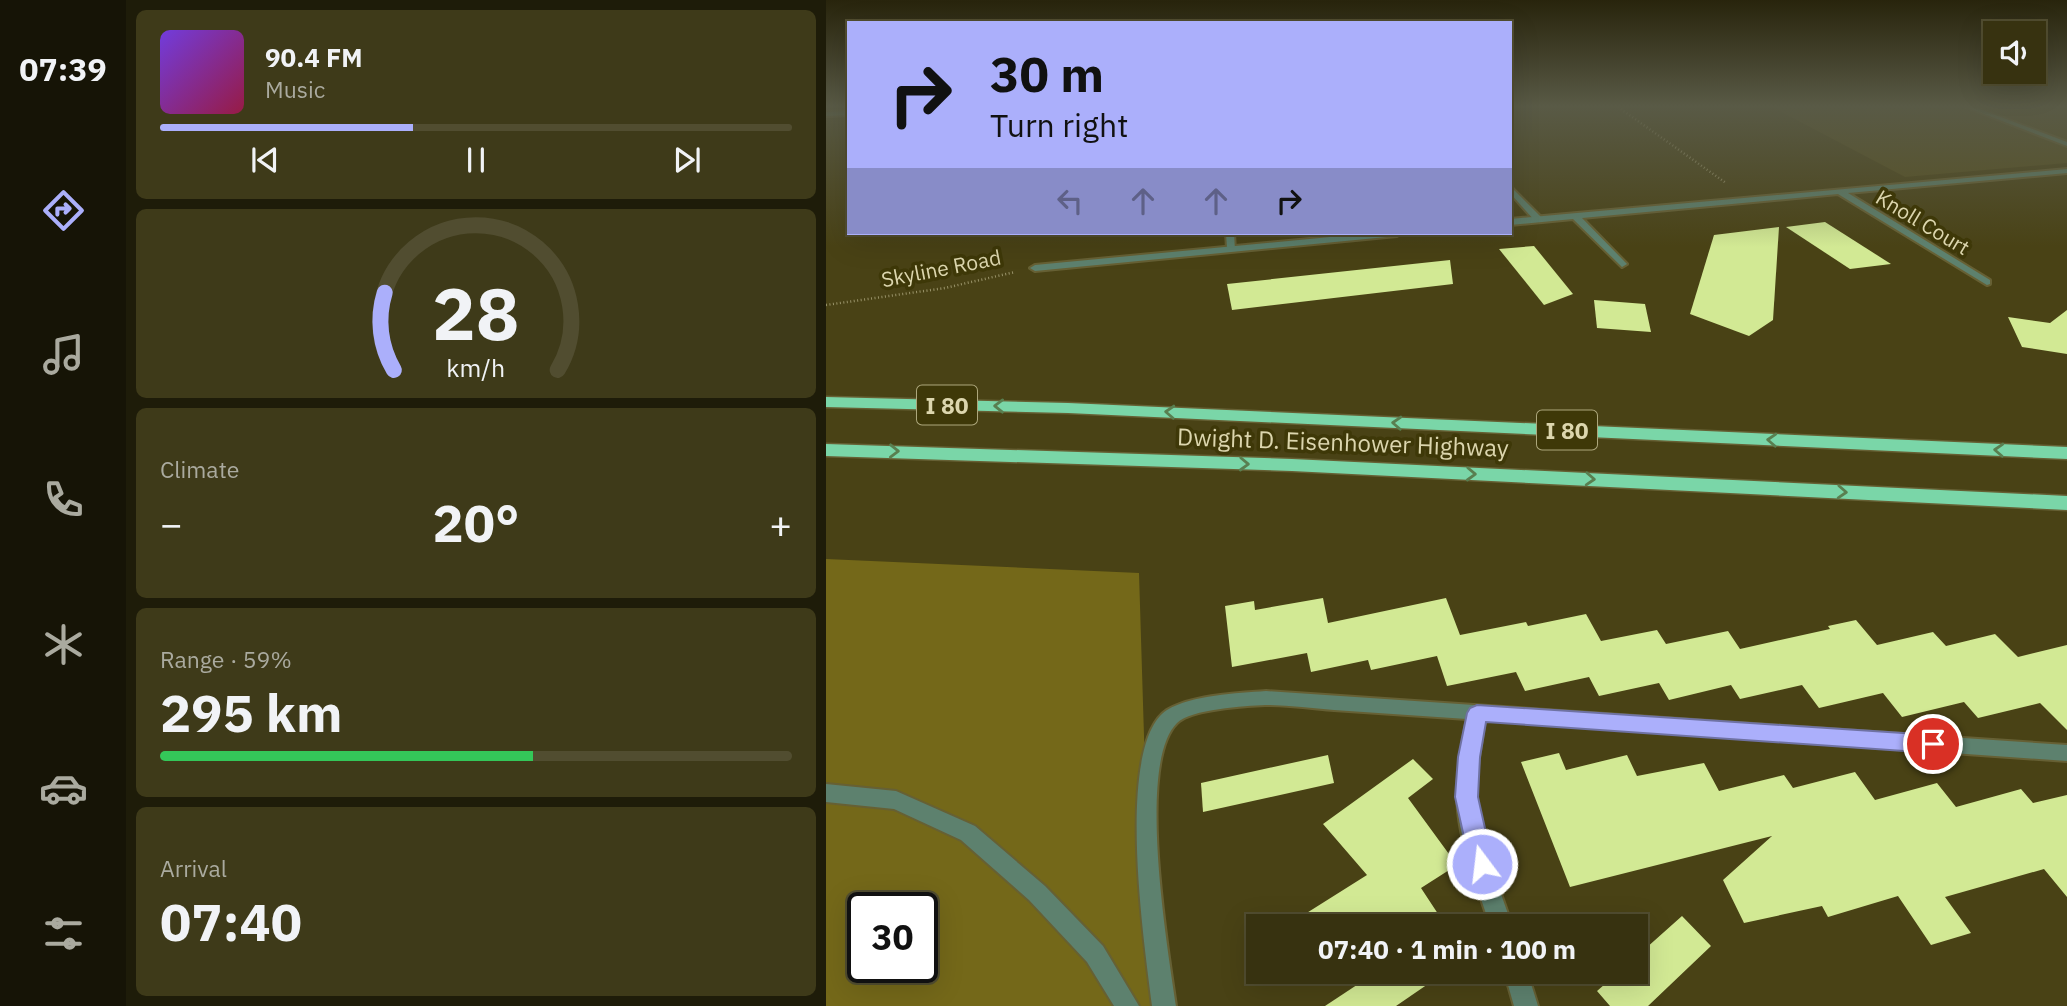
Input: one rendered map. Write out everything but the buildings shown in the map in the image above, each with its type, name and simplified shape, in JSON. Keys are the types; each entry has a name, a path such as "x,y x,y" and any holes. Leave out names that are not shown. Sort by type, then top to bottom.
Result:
{"highway":[{"name":"Dwight D. Eisenhower Highway","path":"826,402 1082,408 2067,453"},
{"name":"Dwight D. Eisenhower Highway","path":"826,450 1508,475 2067,503"}],"street":[{"path":"1512,222 2067,171"},
{"path":"1512,190 1538,219"},
{"name":"Knoll Court","path":"1840,192 1987,282"},
{"path":"1575,216 1622,264"},
{"path":"1230,235 1232,248"},
{"name":"Skyline Road","path":"1035,268 1374,235"},
{"path":"1164,1006 1147,866 1148,780 1155,740 1171,717 1217,703 1266,698 2067,753"},
{"path":"1477,713 1469,757 1466,797 1475,843 1497,914"},
{"path":"826,793 897,800 968,833 1037,893 1095,954 1127,1006"},
{"path":"1519,984 1526,1006"}],"path":[{"path":"1685,154 1729,185"},
{"name":"Skyline Road","path":"826,305 945,288 1035,268"}],"shaded area":[{"path":"1861,154 2067,154 2067,163 1905,177"},
{"path":"826,559 1139,573 1148,866 1164,1006 826,1006"}],"route":[{"path":"1482,864 1466,797 1469,757 1477,713 1933,744"}]}
